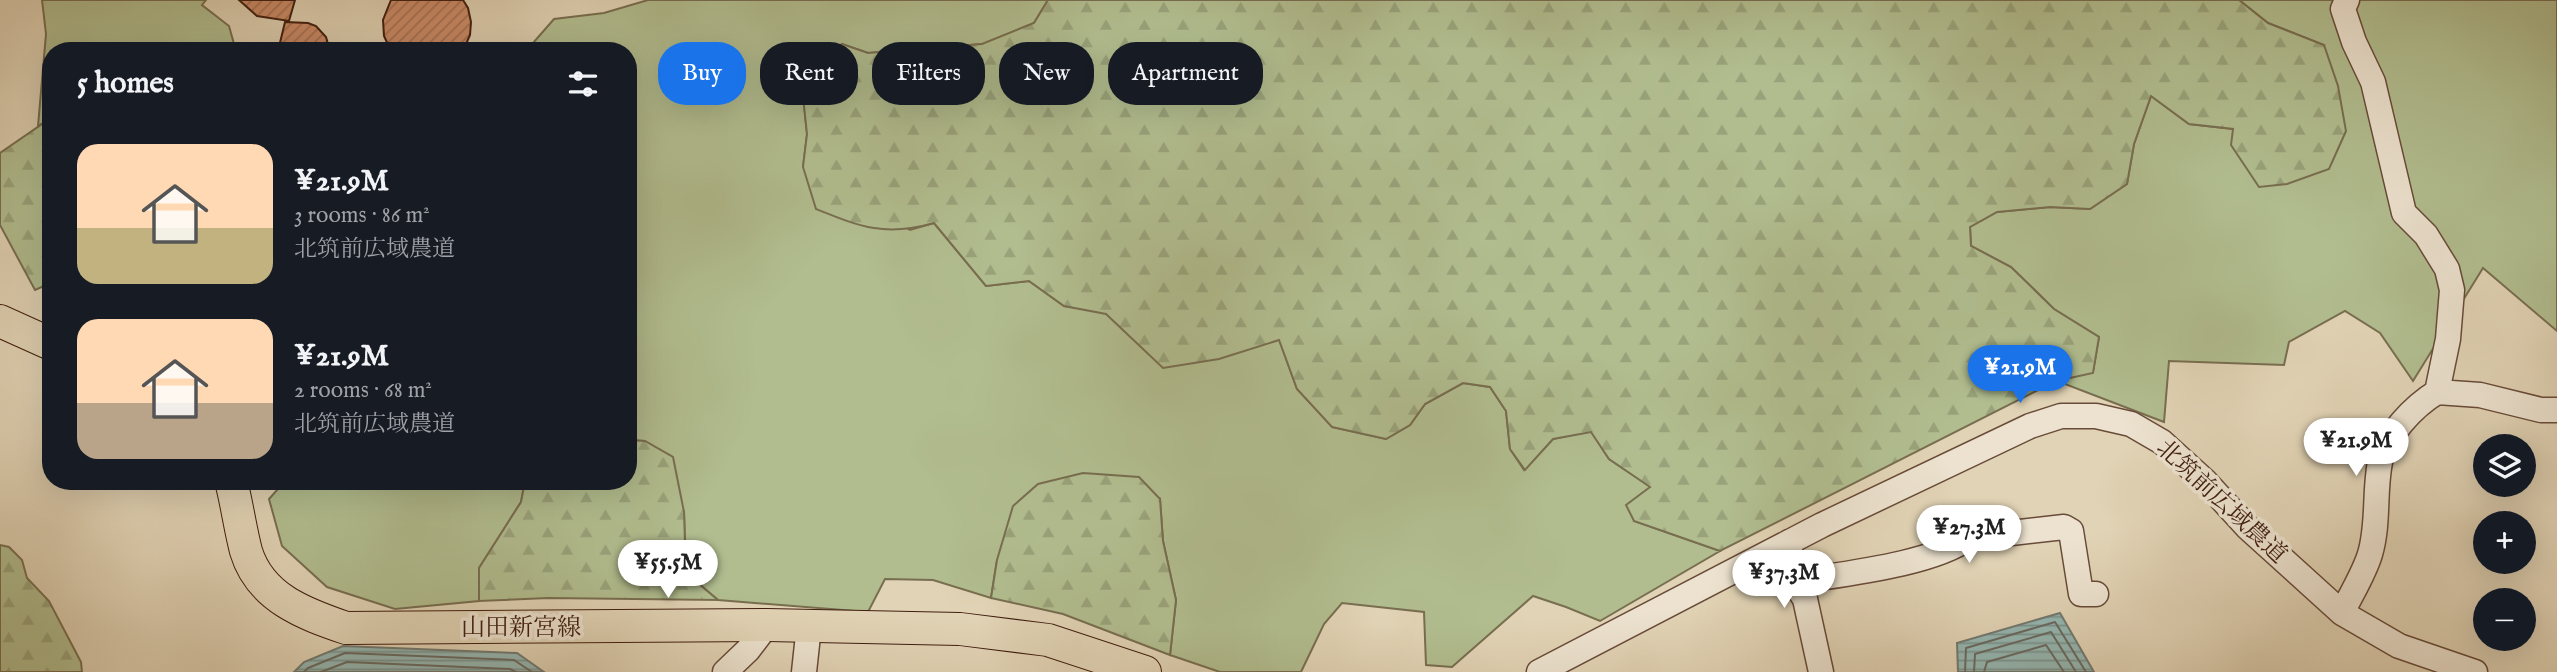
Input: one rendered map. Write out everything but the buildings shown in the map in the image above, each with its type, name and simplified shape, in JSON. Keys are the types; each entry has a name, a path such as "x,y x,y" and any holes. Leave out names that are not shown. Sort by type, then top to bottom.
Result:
{"main road":[{"path":"0,321 42,340"},
{"name":"山田新宮線","path":"233,490 247,553 265,585 301,612 346,628 767,625 960,629 1048,640 1145,672"}],"street":[{"path":"2342,613 2370,555 2380,461 2398,426 2437,391 2448,340 2452,290 2447,269 2426,235 2404,214 2373,82 2354,42 2343,9 2347,0"},
{"path":"2437,391 2480,396 2541,411 2557,410"},
{"name":"北筑前広域農道","path":"1539,672 1928,473 2030,426 2061,416 2096,416 2132,424 2162,442 2206,482 2247,527 2342,613 2399,646 2448,668 2475,672"},
{"path":"1794,582 1876,568 1955,547 1968,538 2064,527 2071,531 2081,594 2096,594"},
{"path":"1789,542 1794,582 1805,599 1821,672"},
{"path":"725,672 748,650 767,625"},
{"path":"804,672 808,626"}],"green space":[{"path":"42,0 206,0 202,5 229,26 233,42 45,42"},
{"path":"648,0 1048,0 1034,23 985,43 872,42 872,53 868,53 858,50 858,42 760,42 760,105 804,105 807,134 803,167 910,230 934,223 986,286 1029,281 1064,306 1279,339 1297,389 1333,427 1386,439 1410,425 1425,404 1463,383 1490,387 1506,411 1510,449 1524,470 1553,439 1591,431 1609,459 1651,487 1634,521 1720,551 1600,621 1533,596 1452,667 1426,665 1424,612 1342,603 1324,624 1301,672 1220,672 1170,655 1176,600 1163,541 1160,499 997,560 991,598 933,580 885,579 868,612 718,600 686,573 684,512 645,441 637,441 637,42 534,42 554,19 604,13"},
{"path":"1048,0 2239,0 2268,23 2324,45 2338,86 2346,131 2329,169 2287,184 2259,187 2231,145 2233,129 2189,124 2151,96 2134,144 2127,184 2090,209 2050,207 1997,212 1970,227 1971,246 2011,267 2054,309 2099,337 2093,373 2056,381 1720,551 1634,521 1626,505 1650,487 1609,459 1591,432 1553,439 1525,470 1510,449 1506,411 1490,387 1463,383 1425,404 1410,425 1386,439 1332,427 1297,389 1279,340 1219,359 1163,368 1106,314 1064,306 1029,281 986,286 934,223 901,229 874,228 816,209 803,167 807,134 804,105 858,105 858,50 872,53 872,105 985,105 985,43 1034,23"},
{"path":"2239,0 2557,0 2557,331 2483,268 2413,381 2380,333 2345,311 2289,342 2284,365 2169,361 2164,422 2057,381 2093,372 2099,337 2054,309 2011,267 1971,246 1970,227 1997,212 2050,207 2090,209 2127,184 2134,144 2151,96 2189,124 2233,129 2324,45 2268,23"},
{"path":"42,80 42,124 38,126"},
{"path":"42,124 42,287 35,290 0,225 0,153"},
{"path":"637,441 645,441 673,457 684,512 686,573 718,600 548,598 479,601 479,568 521,502 523,490 637,490"},
{"path":"1083,473 1139,477 1160,499 1163,541 1176,600 1170,655 1063,614 991,598 997,560 1013,506 1038,484"},
{"path":"277,490 523,490 521,502 479,568 479,601 395,609 327,587 282,546 269,499"},
{"path":"0,545 9,547 22,560 27,578 49,601 81,662 82,672 0,672"}],"water":[{"path":"2060,613 2094,672 1958,672 1957,643"},
{"path":"343,646 517,653 544,672 294,672 304,662"}]}
